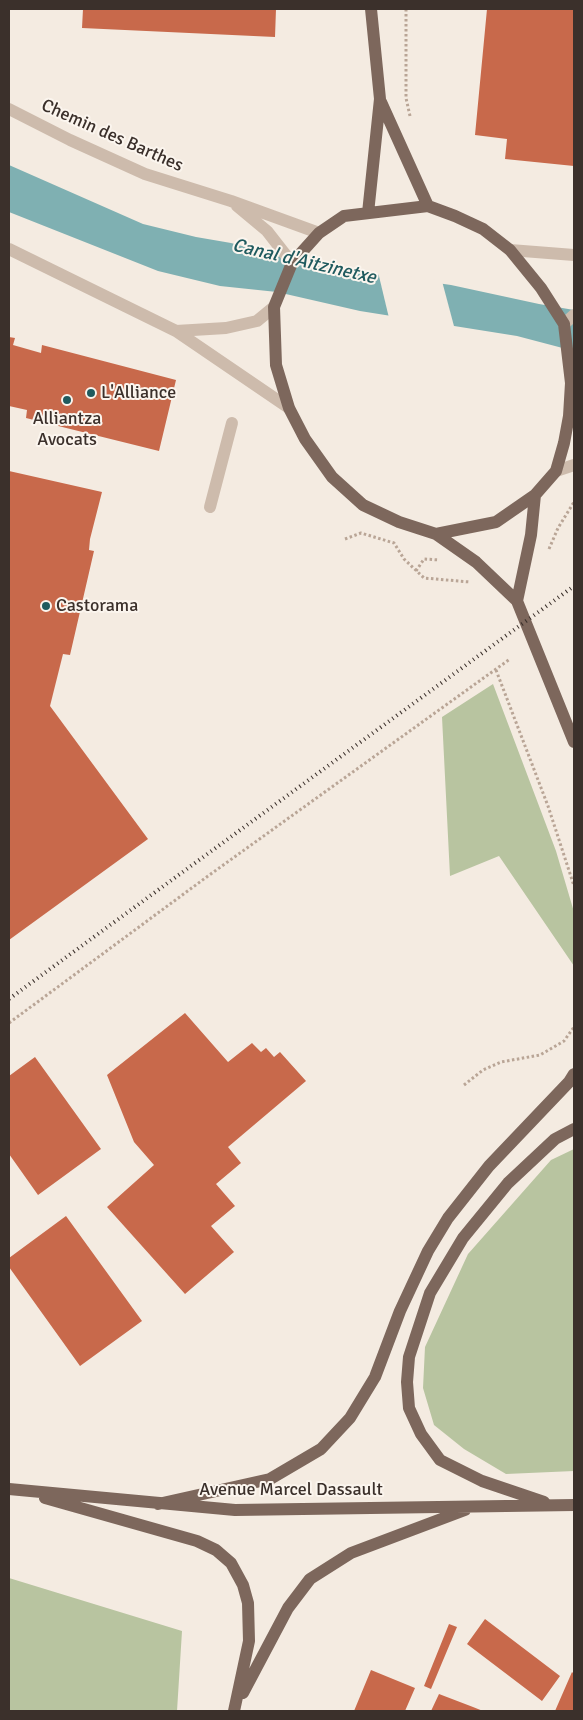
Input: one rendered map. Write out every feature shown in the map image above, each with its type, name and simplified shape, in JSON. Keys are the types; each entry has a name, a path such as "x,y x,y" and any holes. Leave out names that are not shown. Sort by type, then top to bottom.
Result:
{"main road":[{"path":"368,213 380,99 372,9"},
{"path":"380,99 428,206"},
{"path":"436,534 496,522 535,495 556,471 569,416 572,384 564,324 542,288 510,250 483,229 428,206 344,216 319,233 292,263 274,307 276,365 289,408 305,439 332,477 363,505 399,522 436,534 476,562 518,601 574,742"},
{"path":"518,601 531,536 535,495"},
{"path":"158,1504 270,1479 321,1449 350,1418 375,1377 400,1311 428,1251 448,1218 489,1166 569,1082 574,1074"},
{"path":"553,1505 482,1481 440,1460 421,1434 409,1408 406,1382 409,1356 430,1292 463,1238 508,1182 555,1140 574,1129"},
{"path":"11,1489 197,1542 216,1550 232,1563 243,1585 248,1603 249,1641 235,1709"},
{"name":"Avenue Marcel Dassault","path":"11,1489 235,1510 574,1505"},
{"path":"235,1709 288,1608 310,1579 351,1553 475,1507"}],"street":[{"name":"Chemin des Barthes","path":"9,109 70,140 145,174 231,201 319,233"},
{"name":"Chemin des Barthes","path":"231,201 266,231 292,263"},
{"path":"9,249 176,331 289,408"},
{"path":"510,250 574,255"},
{"path":"176,331 226,328 256,321 274,307"},
{"path":"564,324 574,315"},
{"path":"210,508 232,424"},
{"path":"556,471 574,465"}],"path":[{"path":"406,9 406,98 411,124"},
{"path":"548,551 558,528 574,502"},
{"path":"345,539 361,533 394,543 404,559 424,578 472,583"},
{"path":"416,571 424,559 442,561"},
{"path":"9,1023 208,876 510,659"},
{"path":"496,670 548,806 574,886"},
{"path":"464,1085 483,1070 501,1062 540,1055 564,1041 574,1027"}],"green space":[{"path":"493,684 556,851 574,912 574,966 499,856 450,876 442,717"},
{"path":"574,1149 574,1471 506,1474 464,1449 434,1425 423,1388 425,1347 468,1254 551,1160"},
{"path":"9,1578 182,1631 177,1711 9,1711"}],"water":[{"path":"9,165 143,224 196,237 231,243 311,265 451,285 574,310 574,351 517,336 360,311 277,292 220,286 158,271 9,212"}],"pier":[{"path":"378,272 442,281 455,330 389,318"}],"building":[{"path":"83,9 276,9 275,37 82,28"},
{"path":"487,9 574,9 574,166 505,159 507,139 475,135"},
{"name":"L'Alliance","path":"9,337 15,338 13,345 41,353 42,345 176,380 159,451 26,418 27,410 9,406"},
{"path":"9,471 102,492 90,539 89,550 94,551 70,655 63,654 50,706 148,839 9,940"},
{"path":"185,1013 228,1062 252,1043 261,1052 266,1048 274,1057 280,1052 306,1081 228,1147 241,1163 216,1184 235,1206 211,1226 234,1252 185,1294 107,1207 154,1165 134,1142 107,1075"},
{"path":"35,1057 101,1149 38,1195 9,1154 9,1076"},
{"path":"66,1216 142,1321 80,1366 9,1267 9,1258"},
{"path":"485,1619 560,1676 542,1701 467,1644"},
{"path":"449,1624 457,1627 431,1689 424,1686"},
{"path":"371,1670 415,1688 405,1711 354,1711"},
{"path":"572,1672 574,1674 574,1711 555,1711"},
{"path":"439,1694 473,1707 483,1711 431,1711"}],"railway":[{"path":"9,999 574,586"}],"place":[{"name":"L'Alliance","path":"91,393"},
{"name":"Alliantza Avocats","path":"67,400"},
{"name":"Castorama","path":"46,606"}],"water label":[{"name":"Canal d'Aitzinetxe","path":"304,262"}]}
